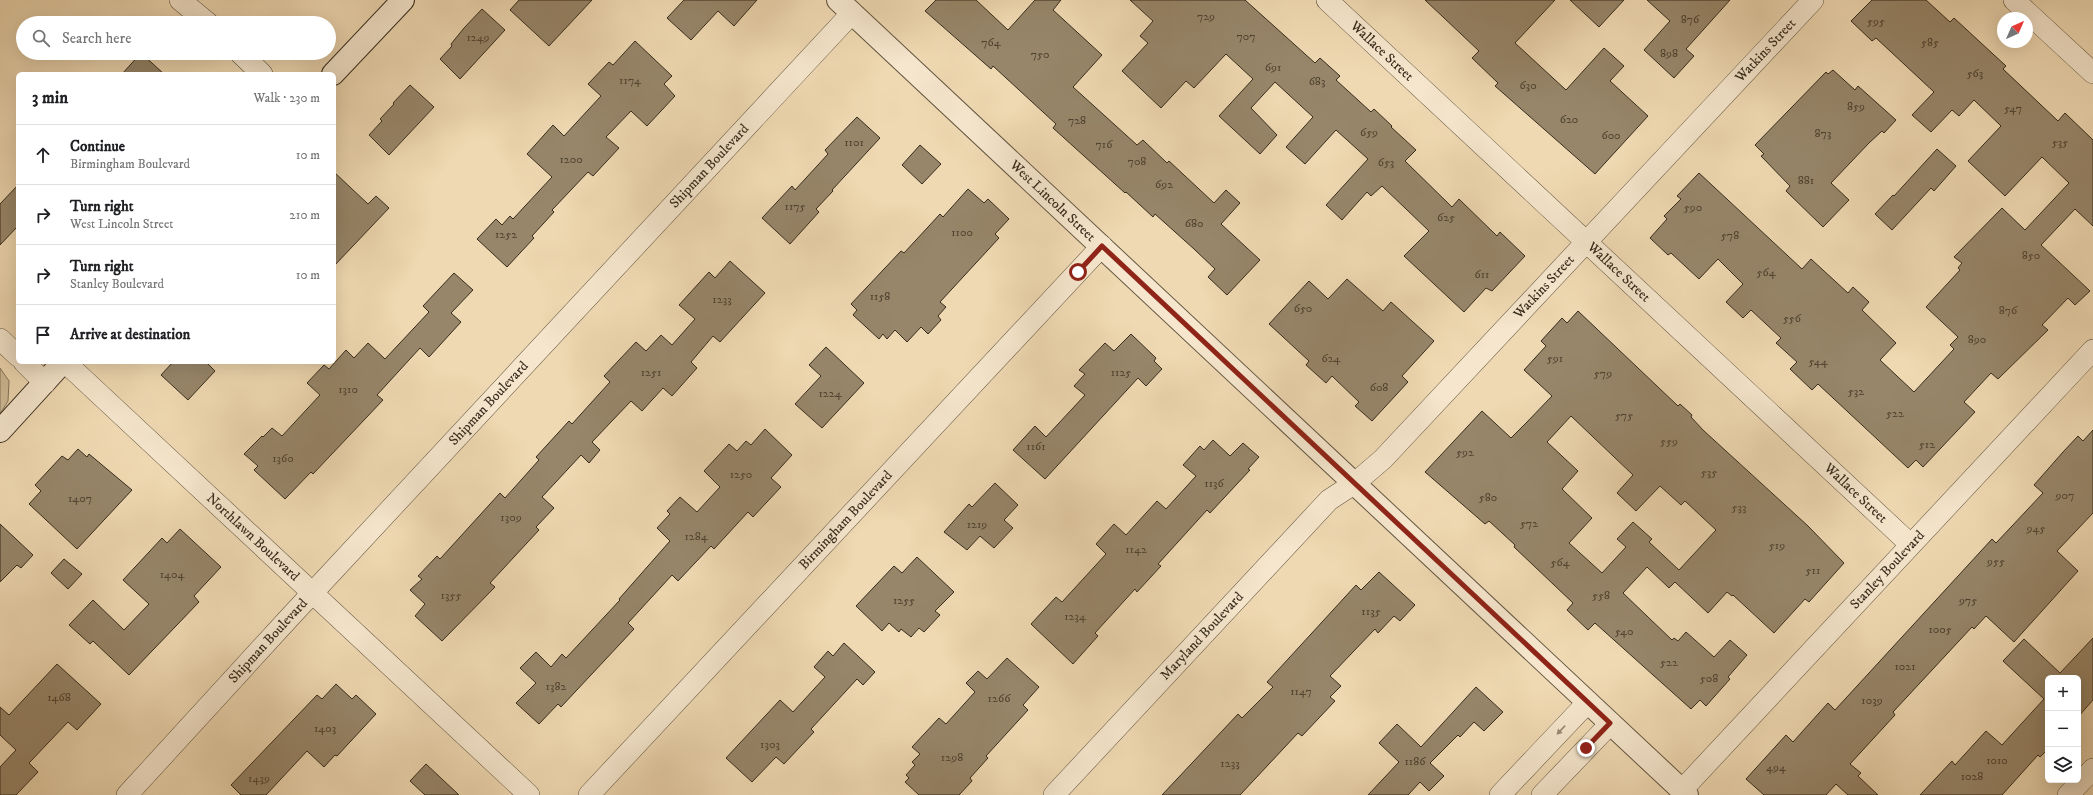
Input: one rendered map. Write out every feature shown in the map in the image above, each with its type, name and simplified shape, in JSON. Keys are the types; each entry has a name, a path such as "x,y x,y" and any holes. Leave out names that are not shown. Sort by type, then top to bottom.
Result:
{"street":[{"path":"180,0 199,16"},
{"path":"335,72 403,0"},
{"name":"Wallace Street","path":"1328,0 1910,544"},
{"name":"Watkins Street","path":"1355,483 1388,455 1813,0"},
{"path":"2014,0 2093,73"},
{"name":"West Lincoln Street","path":"845,6 1684,792"},
{"name":"Shipman Boulevard","path":"127,795 845,6"},
{"path":"247,60 260,72"},
{"name":"Birmingham Boulevard","path":"589,795 1102,246"},
{"path":"0,339 16,354"},
{"name":"Stanley Boulevard","path":"1684,792 1910,544 2093,350"},
{"path":"26,364 45,383"},
{"path":"0,431 62,364"},
{"name":"Northlawn Boulevard","path":"66,364 529,795"},
{"name":"Maryland Boulevard","path":"1054,795 1329,500 1355,483"},
{"path":"1500,795 1588,702"},
{"path":"1542,795 1610,723"},
{"path":"2068,795 2093,769"}],"shaded area":[{"path":"0,368 9,381 8,401 0,414"}],"building":[{"path":"519,0 592,0 549,46 510,10"},
{"path":"684,0 757,0 734,26 718,11 691,40 667,18"},
{"path":"936,0 976,0 1008,30 1035,0 1061,0 1053,10 1102,55 1073,87 1137,145 1143,140 1167,163 1169,161 1214,203 1226,190 1240,203 1221,224 1260,260 1227,295 1208,277 1215,269 1194,249 1155,214 1153,217 1126,192 1125,193 1053,128 1056,124 993,66 991,69 925,11"},
{"path":"1130,0 1245,0 1315,63 1320,58 1340,76 1336,80 1371,112 1374,109 1416,150 1405,161 1452,207 1459,199 1497,236 1500,232 1525,256 1492,291 1486,288 1464,312 1404,256 1429,231 1382,186 1371,196 1367,192 1342,220 1326,205 1368,159 1336,130 1305,164 1286,147 1313,117 1275,82 1251,108 1277,135 1260,154 1219,116 1253,79 1226,54 1194,88 1186,81 1161,108 1122,71 1148,43 1140,36 1153,21"},
{"path":"1425,0 1555,0 1515,43 1566,90 1604,48 1624,66 1610,81 1648,116 1595,174 1495,86 1498,83 1472,58 1479,51"},
{"path":"1570,0 1624,0 1599,27"},
{"path":"1647,0 1730,0 1686,49 1694,56 1674,78 1644,50 1670,21"},
{"path":"1872,0 1926,0 1950,22 1954,18 2006,66 2003,69 2058,121 2065,113 2093,140 2093,226 2075,209 2041,245 2090,291 2075,305 2068,298 2042,325 2048,330 1998,379 1991,373 1964,402 1975,412 1923,467 1916,460 1908,468 1818,384 1812,390 1790,369 1797,362 1776,343 1781,338 1751,310 1743,318 1726,302 1743,284 1718,259 1699,279 1671,253 1668,255 1650,238 1667,219 1664,216 1681,199 1677,196 1699,173 1802,269 1811,259 1848,293 1853,287 1869,302 1862,310 1896,343 1880,360 1914,392 1954,349 1950,345 1958,337 1926,307 1960,270 1958,268 1962,263 1954,257 2002,208 2025,230 2069,183 2042,157 2005,196 1968,161 2001,126 1974,100 1959,116 1952,110 1931,132 1912,115 1934,92 1876,38 1872,41 1851,21"},
{"path":"482,9 505,30 460,79 440,59 452,46 451,44 464,28"},
{"path":"635,41 672,76 664,84 675,96 647,126 631,111 606,137 619,148 593,176 588,172 552,210 554,212 532,236 534,238 507,267 477,239 496,219 502,225 510,216 513,219 552,177 527,154 553,125 564,136 601,96 588,84 609,62 613,65"},
{"path":"135,60 149,60 162,72 124,72"},
{"path":"1833,70 1855,90 1858,86 1896,120 1884,133 1882,131 1869,143 1831,183 1849,200 1823,227 1786,191 1790,186 1761,156 1764,154 1755,145 1826,72 1828,74"},
{"path":"410,85 434,107 389,155 369,135 382,121 380,119 394,104 393,103"},
{"path":"857,117 880,138 832,190 833,191 816,209 819,212 790,244 762,218 792,186 795,190 828,154 825,150"},
{"path":"920,145 941,164 922,184 902,165"},
{"path":"1937,149 1956,166 1934,191 1931,188 1892,230 1875,214 1893,195 1894,196"},
{"path":"336,174 368,204 376,196 389,208 336,264"},
{"path":"16,187 16,228 0,245 0,204"},
{"path":"968,189 984,203 988,199 1009,219 995,234 999,238 940,302 946,307 938,316 941,320 928,334 921,327 907,342 895,330 887,339 883,334 879,339 853,315 857,310 851,304 901,251 904,253 940,214 943,217"},
{"path":"730,261 765,293 720,342 713,336 691,362 697,368 672,396 663,388 642,411 631,401 592,442 600,450 589,463 581,455 542,497 554,508 536,527 539,530 490,583 495,587 442,641 415,616 425,604 410,590 422,579 418,576 437,556 440,559 500,493 505,498 539,460 536,457 569,421 572,424 610,382 604,376 636,342 646,351 661,335 672,345 695,319 679,305 709,272 715,278"},
{"path":"454,273 473,290 451,313 461,322 429,357 420,348 377,395 383,400 313,474 311,472 285,499 254,470 258,466 244,454 272,428 282,436 320,395 307,383 324,365 329,369 333,364 336,364 336,361 346,350 354,358 368,343 385,359 429,312 423,306"},
{"path":"1347,279 1383,311 1391,302 1434,341 1402,376 1408,382 1372,421 1355,406 1359,402 1332,376 1326,383 1306,365 1309,361 1269,324 1309,281 1328,299"},
{"path":"1578,311 1678,406 1680,404 1692,415 1691,417 1703,430 1808,526 1844,563 1809,602 1805,599 1774,633 1733,595 1732,596 1727,592 1708,613 1675,582 1669,588 1647,567 1623,593 1672,640 1674,638 1678,641 1686,632 1714,657 1730,640 1747,655 1728,677 1730,679 1706,706 1700,700 1691,709 1595,623 1588,630 1567,610 1573,603 1514,547 1515,545 1489,521 1485,524 1425,472 1482,411 1511,438 1552,396 1524,370 1546,346 1541,341 1562,318 1567,323","holes":["1571,416 1633,475 1617,493 1636,511 1660,486 1681,505 1685,501 1716,530 1679,570 1649,542 1652,539 1633,522 1617,539 1626,547 1602,573 1569,543 1592,518 1562,489 1578,471 1547,442"]},
{"path":"1131,334 1156,358 1154,361 1162,369 1146,386 1138,378 1045,479 1013,450 1035,426 1046,437 1085,395 1074,386 1085,374 1079,370 1105,343 1114,351"},
{"path":"826,347 864,383 822,428 795,404 821,376 809,365"},
{"path":"171,364 208,364 215,371 188,400 161,375"},
{"path":"765,429 792,455 771,478 781,487 753,517 748,512 714,549 711,546 678,581 672,575 628,623 634,629 561,707 558,704 539,724 516,703 536,683 520,668 536,652 551,667 562,654 566,658 620,600 619,599 670,541 657,528 670,514 667,511 680,497 697,512 720,487 704,471 729,444 737,451 746,441 751,445"},
{"path":"2093,430 2093,513 2057,551 2078,571 2014,642 1986,616 1974,629 1972,627 1893,712 1895,715 1850,764 1861,773 1858,776 1878,795 1848,795 1836,784 1826,795 1764,795 1746,779 1786,735 1793,742 1828,703 1835,710 1992,539 1996,543 2043,493 2034,485 2063,452 2078,436 2083,441"},
{"path":"1213,440 1230,456 1243,443 1259,457 1248,469 1250,470 1210,513 1207,510 1158,564 1161,566 1137,592 1135,589 1095,633 1098,636 1073,664 1031,624 1056,597 1062,602 1106,554 1096,544 1114,524 1126,535 1157,501 1166,509 1196,476 1183,465 1200,446 1204,450"},
{"path":"78,449 87,457 89,454 132,490 77,549 29,504 41,491 35,485 62,456 68,460"},
{"path":"995,483 1018,505 1004,520 1013,528 994,548 980,536 967,550 944,532 969,504 972,507"},
{"path":"0,524 33,555 21,568 17,565 0,582"},
{"path":"180,529 221,567 194,596 199,602 129,675 93,641 90,644 69,625 93,600 124,630 149,604 123,580 162,538 167,543"},
{"path":"917,557 954,592 935,611 940,615 924,632 919,628 911,637 901,629 899,632 889,623 882,631 856,606 894,566 902,573"},
{"path":"64,559 82,574 68,589 51,573"},
{"path":"1379,572 1415,605 1400,621 1394,616 1378,633 1375,629 1330,676 1341,686 1330,697 1335,701 1302,736 1298,733 1240,795 1162,795 1238,714 1242,718 1273,687 1267,682 1356,585 1361,590"},
{"path":"2093,638 2093,700 2081,714 2081,675 2045,675 2045,752 2040,757 2038,755 2002,795 1920,795 1952,761 1955,765 1986,731 2002,745 2044,699 2003,661 2024,639 2060,673"},
{"path":"844,643 875,672 863,685 857,679 811,729 814,732 784,764 776,757 752,782 726,758 780,700 793,712 825,677 814,667 828,651 833,656"},
{"path":"1007,658 1039,687 1023,705 1028,710 986,756 988,758 970,778 972,781 959,795 919,795 905,782 909,778 906,775 915,765 912,762 920,754 912,747 939,718 946,724 975,692 966,683 978,671 987,679"},
{"path":"57,664 101,704 77,730 68,722 29,763 38,772 16,795 0,795 0,767 16,750 0,735 0,707 9,715"},
{"path":"336,684 352,699 356,695 376,714 337,756 335,755 324,767 307,751 266,795 241,795 231,785 317,695 322,699"},
{"path":"1476,687 1503,712 1484,731 1474,722 1460,737 1458,735 1430,763 1444,776 1429,791 1420,782 1408,795 1368,795 1399,762 1379,743 1397,724 1421,747"},
{"path":"426,764 459,795 425,795 410,781"}],"route":[{"path":"1078,272 1102,246 1355,483 1610,723 1586,748"}]}
